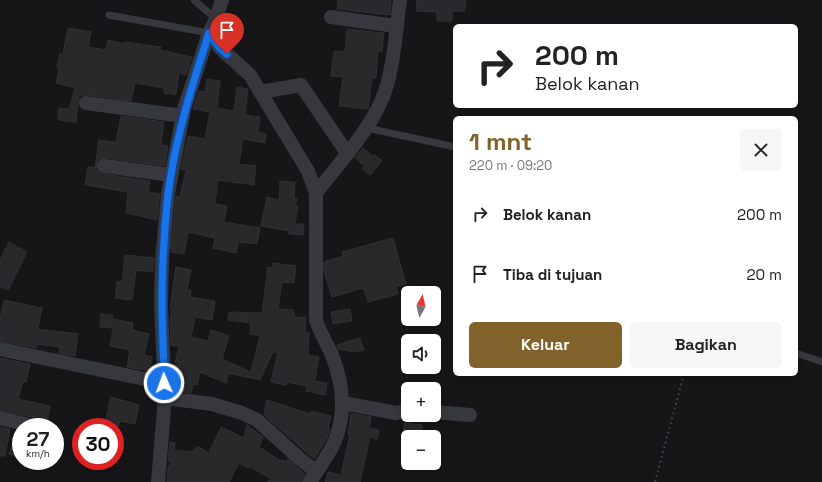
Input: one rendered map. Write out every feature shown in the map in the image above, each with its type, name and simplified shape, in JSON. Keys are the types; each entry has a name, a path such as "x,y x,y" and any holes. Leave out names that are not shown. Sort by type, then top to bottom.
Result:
{"street":[{"path":"158,482 165,398 162,261 171,175 183,116 209,33 216,19 222,0"},
{"path":"316,193 367,128 387,86 400,0"},
{"path":"331,17 396,26"},
{"path":"165,398 212,404 242,413 257,420 300,459 313,477 334,443 340,426 343,403 342,390 331,353 321,335 316,320 316,193 308,171 250,75 219,47 209,33"},
{"path":"260,92 301,85 347,153"},
{"path":"86,103 183,116"},
{"path":"104,166 171,175"},
{"path":"0,349 164,383"},
{"path":"343,403 396,413 401,412"},
{"path":"441,413 470,415"},
{"path":"0,418 12,421"}],"lane":[{"path":"194,0 216,19"},
{"path":"109,15 209,33"},
{"path":"367,128 453,147"},
{"path":"798,354 822,362"}],"path":[{"path":"655,482 683,376"}],"building":[{"path":"338,0 391,0 390,15 337,9"},
{"path":"417,0 466,0 465,11 452,11 452,21 437,21 437,12 416,11"},
{"path":"68,28 91,32 88,47 106,50 108,40 125,44 125,42 161,47 160,50 192,57 186,75 179,73 176,95 164,93 164,88 135,83 131,101 87,95 79,96 76,122 58,120 59,108 69,109 75,88 56,83 60,53 63,54"},
{"path":"347,29 384,33 382,52 378,51 376,78 372,78 368,109 339,106 343,77 331,76 334,51 345,52"},
{"path":"207,79 220,81 217,108 234,111 237,87 248,89 245,115 260,117 258,132 266,134 265,143 243,139 239,164 256,166 254,185 218,180 215,204 227,206 224,222 260,228 257,244 238,242 236,253 213,248 215,238 188,232 184,254 171,252 176,196 180,197 186,169 181,169 188,136 205,139 210,112 193,109 199,91 205,92"},
{"path":"121,116 164,122 161,145 168,146 165,166 105,158 97,161 96,169 103,174 150,181 148,192 160,194 157,220 126,213 128,192 85,185 88,167 95,168 99,140 116,142"},
{"path":"363,148 382,161 370,175 362,169 365,166 355,158"},
{"path":"280,181 295,182 294,198 297,199 295,205 298,206 295,224 304,224 303,235 289,234 289,231 261,226 267,197 279,200"},
{"path":"393,238 406,284 396,287 398,294 368,302 363,288 332,297 324,272 324,262 343,256 342,252"},
{"path":"9,242 27,252 8,290 0,286 0,260"},
{"path":"125,255 154,258 153,272 136,270 132,300 115,298 117,282 122,282"},
{"path":"273,263 296,266 294,283 282,282 278,309 293,310 295,318 306,317 305,333 309,333 308,355 319,357 315,381 327,383 325,395 306,391 307,386 287,382 286,385 271,382 278,353 273,352 260,380 228,373 226,383 200,372 197,385 193,384 191,393 173,390 172,374 179,347 171,345 170,321 172,310 170,309 176,267 191,270 187,290 191,290 190,297 215,301 212,320 195,317 191,337 208,341 211,330 229,336 222,359 251,372 260,335 250,334 251,323 228,320 229,312 262,313 268,267 273,268"},
{"path":"4,300 42,308 38,329 78,334 75,356 59,353 60,347 37,344 36,348 0,341 0,319"},
{"path":"350,309 352,321 333,324 331,312"},
{"path":"101,314 113,315 112,319 133,323 132,330 149,334 144,355 152,357 150,371 127,367 130,350 110,346 113,328 100,327"},
{"path":"360,338 364,350 355,352 338,349 337,345"},
{"path":"0,358 30,364 26,382 23,381 18,399 50,406 48,418 35,418 0,410"},
{"path":"111,397 139,405 135,424 124,422 124,418 106,418"},
{"path":"267,400 310,414 311,411 331,416 328,428 330,429 327,438 314,459 264,415"},
{"path":"351,413 371,417 369,428 379,430 377,439 370,437 360,482 325,482 328,472 341,475 350,434 348,434"},
{"path":"404,423 422,425 422,430 404,430"},
{"path":"247,425 263,437 259,447 281,461 286,462 288,459 305,474 302,482 268,482 270,478 239,463 229,482 167,482 168,468 172,461 168,461 170,442 175,443 174,450 193,452 197,446 209,453 221,427 244,438"},
{"path":"0,427 10,429 5,456 0,456"},
{"path":"12,445 12,455 9,454"}],"route":[{"path":"164,383 162,261 168,194 174,159 184,109 209,33 219,47 227,54"}]}
